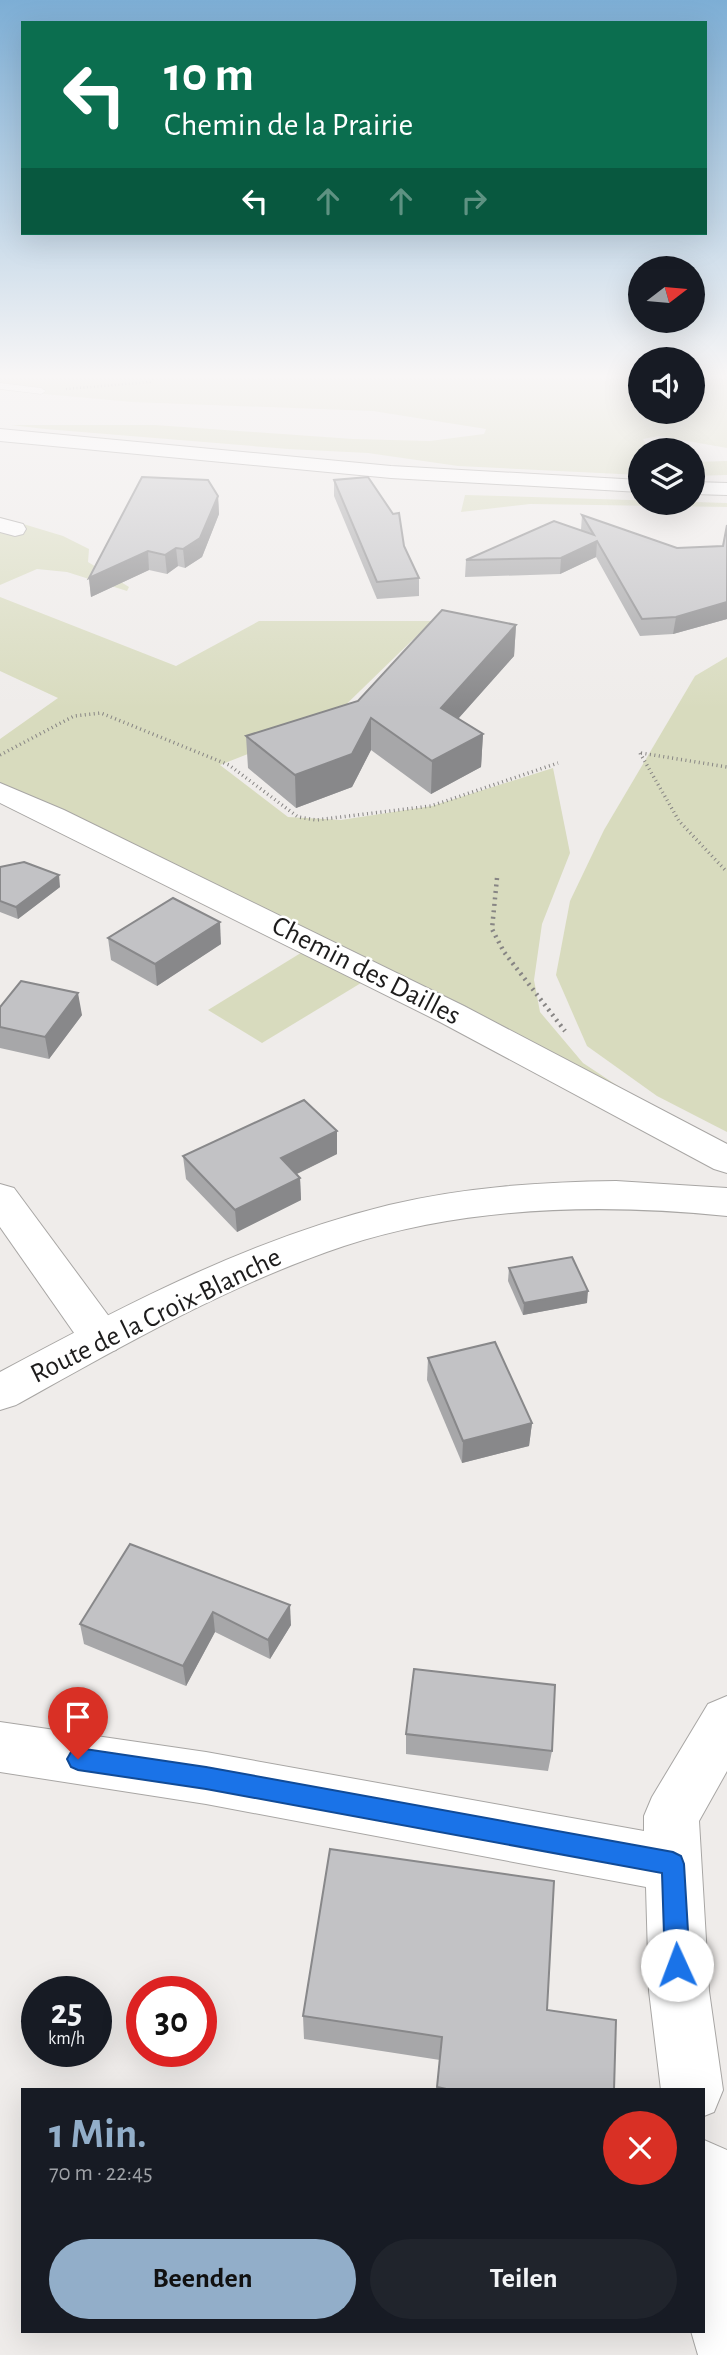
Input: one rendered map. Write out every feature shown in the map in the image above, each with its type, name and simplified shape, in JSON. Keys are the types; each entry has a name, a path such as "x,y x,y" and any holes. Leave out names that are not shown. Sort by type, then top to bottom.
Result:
{"street":[{"name":"Chemin des Dailles","path":"0,792 54,816 452,1014 727,1160"},
{"name":"Route de la Croix-Blanche","path":"0,1393 200,1288 286,1251 379,1222 516,1196 626,1194 727,1202"},
{"path":"0,1198 101,1338"},
{"path":"692,2088 679,1991 671,1816 727,1721"},
{"path":"0,1746 206,1778 673,1864"},
{"path":"705,2179 727,2343"}],"path":[{"path":"0,755 74,716 101,713 229,765 298,817 316,820 431,806 558,763"},
{"path":"727,767 640,753 679,821 727,872"},
{"path":"497,877 492,929 504,952 573,1041"}],"green space":[{"path":"465,495 628,500 628,505 530,504 461,512"},
{"path":"705,502 727,503 727,507 705,507"},
{"path":"0,517 63,536 89,549 88,562 129,587 127,591 67,572 37,569 0,585"},
{"path":"0,597 176,666 259,621 432,621 327,723 220,765 288,817 341,820 432,806 553,768 570,853 542,924 534,980 540,1012 583,1063 636,1098 0,785 0,739 58,698 0,671"},
{"path":"727,657 727,1132 657,1096 587,1046 556,975 570,901 604,830 695,676"},
{"path":"304,951 361,983 262,1043 208,1010"}],"building":[{"path":"136,489 214,489 218,496 200,538 183,549 176,548 165,555 148,551 89,578"},
{"path":"338,489 376,489 393,514 399,513 404,546 419,578 377,582"},
{"path":"582,515 677,548 723,546 727,525 727,602 676,617 642,619 597,541 561,558 466,560 554,521 594,535"},
{"path":"442,610 516,625 441,708 483,734 432,761 371,718 352,754 295,775 246,736 358,701"},
{"path":"24,862 59,875 16,907 0,901 0,867"},
{"path":"173,898 220,922 155,964 108,938"},
{"path":"21,981 78,993 45,1037 0,1027 0,1007"},
{"path":"304,1100 337,1131 281,1158 300,1178 235,1210 183,1156"},
{"path":"572,1257 588,1291 524,1303 509,1268"},
{"path":"495,1342 532,1423 463,1441 428,1358"},
{"path":"130,1544 290,1605 268,1640 213,1612 183,1666 80,1624"},
{"path":"414,1669 555,1685 552,1751 406,1734"},
{"path":"330,1849 554,1881 547,2010 616,2020 614,2088 437,2087 442,2037 303,2016"}],"route":[{"path":"78,1759 206,1778 673,1864 677,1965"}]}
